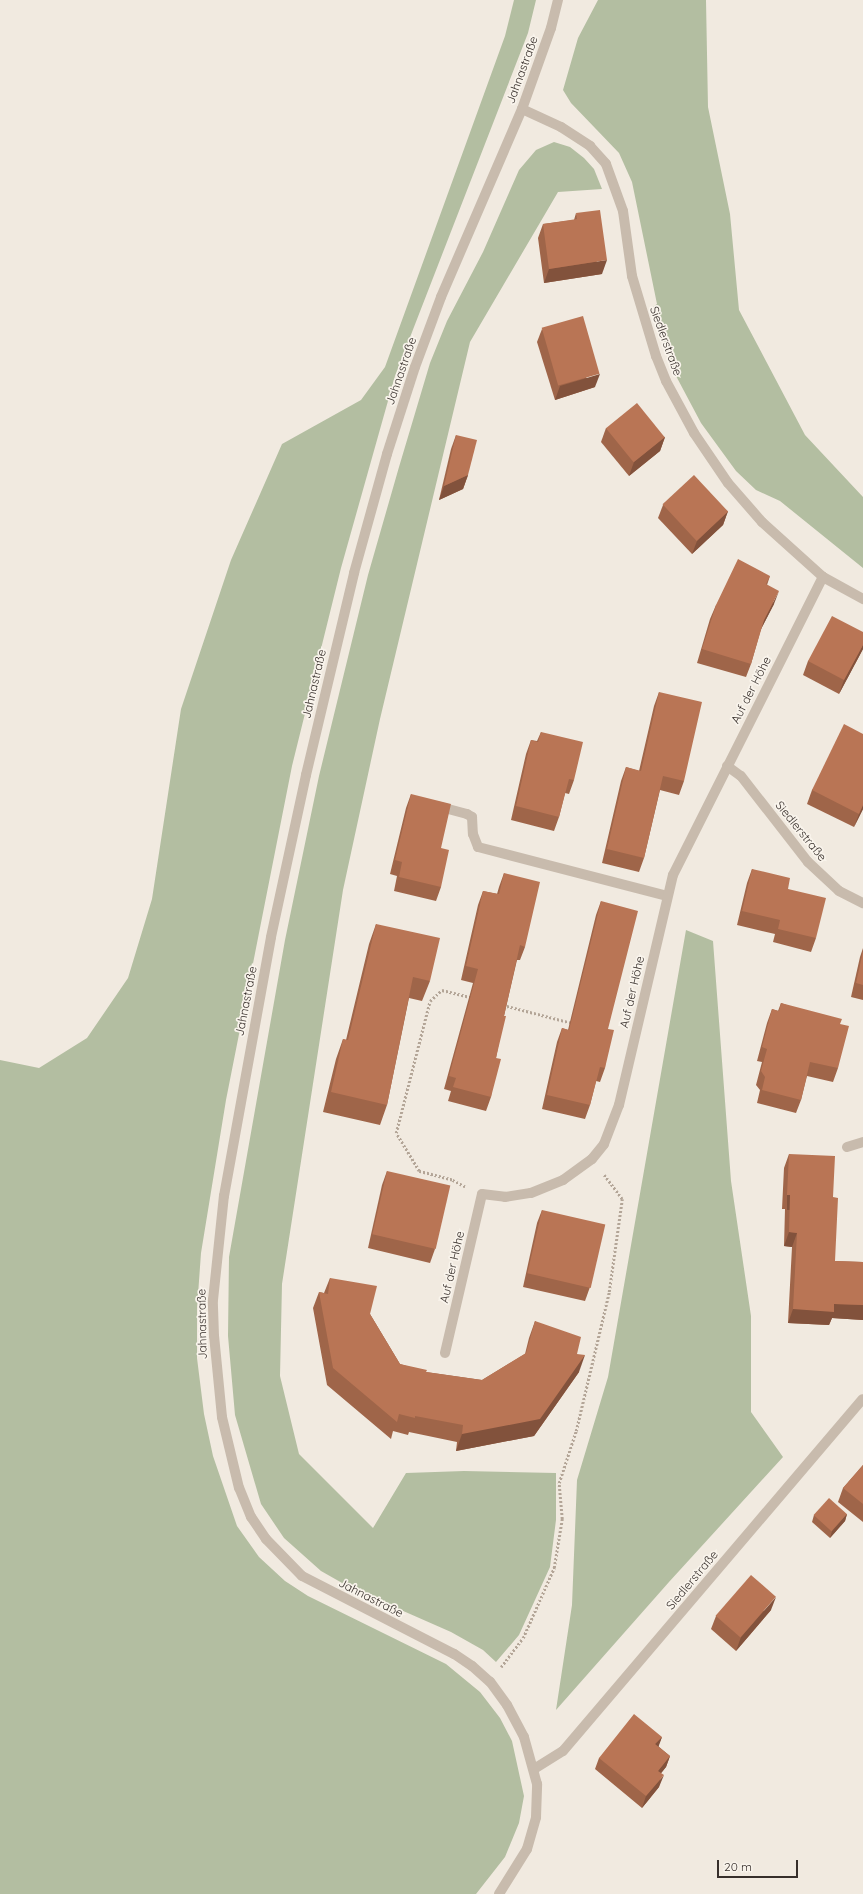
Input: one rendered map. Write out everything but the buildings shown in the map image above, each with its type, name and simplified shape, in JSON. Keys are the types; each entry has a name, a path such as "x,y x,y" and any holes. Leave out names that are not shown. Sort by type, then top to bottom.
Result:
{"street":[{"name":"Jahnastraße","path":"500,1894 519,1866 532,1833 537,1802 534,1769 524,1737 507,1705 490,1682 454,1654 302,1576 266,1540 251,1517 239,1488 222,1417 214,1336 213,1300 224,1196 271,937 306,775 354,573 387,454 415,367 441,297 522,108 551,28 558,0"},
{"name":"Siedlerstraße","path":"522,108 562,127 590,146 606,164 623,211 632,276 644,324 666,381 694,433 728,483 762,522 823,577 863,599"},
{"name":"Auf der Höhe","path":"445,1353 482,1194 505,1197 531,1193 563,1180 592,1159 604,1144 619,1105 667,896 681,855 823,577"},
{"name":"Siedlerstraße","path":"727,766 740,776 808,862 839,891 863,903"},
{"path":"434,805 467,814 472,818 473,834 478,847 667,896"},
{"path":"846,1147 863,1142"},
{"name":"Siedlerstraße","path":"534,1769 563,1751 863,1399"}],"path":[{"path":"479,999 442,990 430,1001 396,1133 419,1171 452,1180 482,1194"},
{"path":"501,1005 576,1024"},
{"path":"490,1682 523,1638 554,1568 562,1519 559,1483 576,1431 609,1292 622,1199 592,1159"}],"green space":[{"path":"514,0 536,0 528,33 395,376 341,568 292,766 226,1100 201,1253 197,1309 197,1358 204,1414 213,1456 237,1526 259,1557 285,1581 308,1596 446,1664 480,1692 500,1718 512,1741 524,1796 519,1823 505,1857 476,1894 0,1894 0,1060 39,1068 87,1038 128,978 152,899 181,709 231,560 282,444 361,400 385,367 505,36"},
{"path":"598,0 706,0 708,107 730,214 739,310 805,435 863,497 863,568 780,501 756,490 736,471 701,423 675,374 653,307 657,304 632,182 619,153 571,103 563,90 578,38"},
{"path":"554,142 570,147 584,158 594,169 602,189 558,192 470,342 380,719 343,890 282,1284 280,1376 299,1454 373,1528 406,1473 464,1471 556,1473 556,1520 550,1567 519,1635 496,1662 483,1650 451,1632 351,1588 321,1571 284,1538 261,1504 235,1415 228,1336 229,1257 285,940 319,776 368,575 399,467 430,363 447,321 483,252 519,170 536,150"},
{"path":"686,930 713,941 731,1181 751,1316 751,1412 783,1457 669,1582 556,1710 572,1605 577,1480 608,1377"}]}
